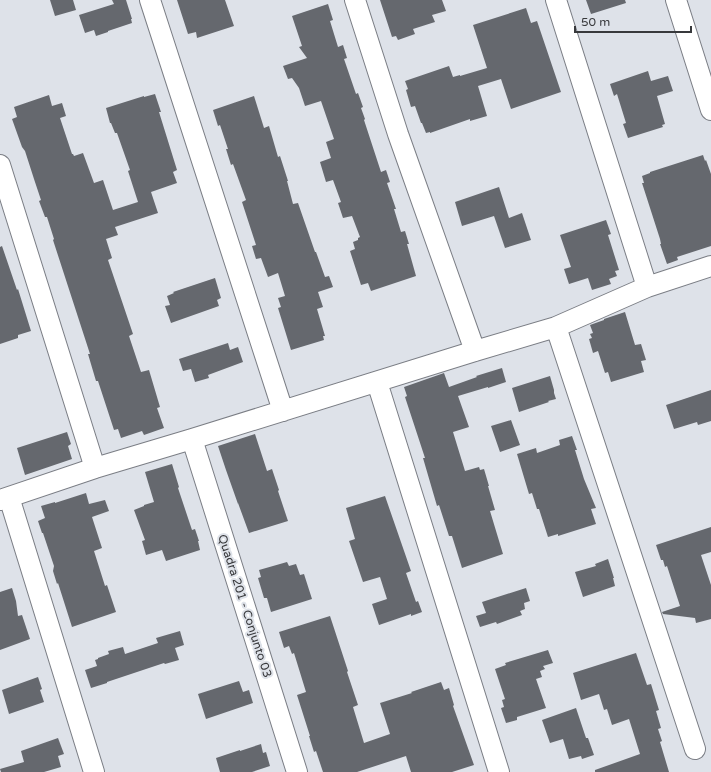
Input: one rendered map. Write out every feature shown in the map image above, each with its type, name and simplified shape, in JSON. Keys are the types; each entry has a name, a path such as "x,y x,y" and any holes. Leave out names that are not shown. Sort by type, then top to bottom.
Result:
{"street":[{"path":"150,0 283,411"},
{"path":"355,0 398,134 475,351"},
{"path":"556,0 647,287"},
{"path":"676,0 711,110"},
{"path":"0,165 95,468"},
{"path":"94,772 5,498 95,468 556,327 647,287 711,266"},
{"path":"556,327 695,749"},
{"path":"378,382 499,772"},
{"name":"Quadra 201 - Conjunto 03","path":"192,439 297,772"}],"building":[{"path":"50,0 73,0 76,10 55,16"},
{"path":"112,0 126,0 132,23 96,36 94,30 85,33 79,15 114,4"},
{"path":"177,0 225,0 234,26 197,38 196,32 188,34"},
{"path":"380,0 442,0 446,11 432,15 435,22 413,29 415,34 398,40 396,36 392,37"},
{"path":"586,0 625,0 626,3 591,14"},
{"path":"328,4 333,20 330,21 338,47 343,45 347,58 344,59 356,94 358,93 363,107 361,108 365,119 364,120 381,172 386,170 390,182 387,183 396,209 394,209 401,232 405,231 416,276 371,291 368,283 361,285 350,251 355,249 353,242 358,240 360,237 352,216 343,218 338,203 341,202 333,180 326,182 320,162 331,158 326,142 334,139 321,101 305,106 299,88 292,78 288,79 283,66 307,58 299,47 302,46 292,16"},
{"path":"526,8 531,23 537,21 561,92 511,109 501,79 478,86 487,116 470,121 470,119 430,133 426,133 415,106 411,107 405,81 449,66 453,77 487,68 473,25"},
{"path":"648,71 651,81 668,76 673,91 657,96 665,124 662,125 663,127 628,138 623,124 626,123 617,94 614,96 610,84"},
{"path":"155,94 177,170 173,172 177,183 151,192 158,213 115,227 118,235 106,239 112,258 108,260 133,334 129,336 141,372 149,370 160,407 157,408 164,428 144,435 142,431 121,438 118,429 114,430 98,381 96,381 88,354 90,354 47,217 45,217 39,201 41,200 25,151 22,147 12,119 17,117 14,107 49,95 52,106 62,103 66,116 60,118 72,154 74,156 83,153 94,183 103,180 113,210 138,202 128,171 130,170 117,133 115,133 110,123 106,108"},
{"path":"254,96 264,128 269,126 278,157 280,156 293,204 298,203 325,277 329,276 333,287 318,292 323,307 317,309 325,336 323,336 324,340 291,350 278,308 281,307 278,298 285,296 278,273 268,277 261,258 256,259 252,246 256,245 242,202 246,200 233,164 231,165 226,149 228,149 213,110"},
{"path":"703,155 711,174 711,246 677,257 678,260 667,264 642,183 644,183 642,176"},
{"path":"499,187 509,218 522,213 531,240 505,248 494,216 462,226 455,202"},
{"path":"606,220 611,234 608,235 619,270 615,271 617,276 609,279 611,284 592,290 588,278 569,284 564,269 571,267 560,235"},
{"path":"2,246 17,290 18,289 31,331 18,335 18,338 0,344 0,247"},
{"path":"215,278 221,298 217,300 219,306 171,323 165,306 170,305 167,296 174,293 173,292"},
{"path":"625,312 635,345 641,344 646,360 641,361 644,372 611,382 608,372 605,373 598,351 593,353 589,339 592,338 590,334 593,333 590,325"},
{"path":"228,343 230,350 238,347 243,362 208,375 209,378 195,382 191,369 183,371 179,359"},
{"path":"502,368 506,382 458,396 469,427 453,432 465,471 479,467 480,470 484,469 495,510 490,511 503,554 462,568 452,536 449,536 439,505 437,506 423,458 425,458 405,397 407,396 404,387 444,373 449,387 477,377 476,376"},
{"path":"550,376 556,399 519,412 512,388"},
{"path":"711,390 711,421 698,425 697,422 674,429 666,405"},
{"path":"511,420 520,445 500,452 491,426"},
{"path":"67,432 71,444 68,446 72,459 25,475 17,448"},
{"path":"255,434 267,471 272,469 288,521 249,533 218,446"},
{"path":"572,436 584,479 596,508 591,509 596,524 558,536 558,534 548,537 532,493 529,494 517,454 536,448 537,453 560,445 559,440"},
{"path":"172,464 179,487 178,488 192,530 195,529 199,541 200,550 166,561 162,550 146,555 142,541 145,540 134,510 154,502 145,472"},
{"path":"86,493 89,504 105,500 109,511 92,517 102,548 94,551 105,586 107,585 116,612 72,627 53,571 54,566 38,521 45,518 41,506"},
{"path":"385,496 411,571 406,573 416,602 418,601 422,612 411,616 411,614 379,625 372,604 387,599 380,577 363,582 349,541 355,539 346,508"},
{"path":"711,527 711,552 701,555 711,585 711,619 696,623 695,618 663,614 662,612 680,606 667,566 665,567 663,560 661,560 656,545"},
{"path":"608,559 615,586 583,597 575,572 596,566 595,564"},
{"path":"287,562 289,566 296,564 300,575 304,574 312,599 271,612 267,598 264,598 258,578 261,577 259,570"},
{"path":"12,588 18,616 22,615 30,639 0,650 0,592"},
{"path":"526,588 530,601 524,603 525,609 520,611 522,615 497,624 496,622 480,627 476,616 486,613 482,602"},
{"path":"330,616 358,705 353,707 364,743 390,734 380,703 441,682 444,690 449,688 453,706 474,765 452,772 411,772 406,756 357,772 323,772 316,751 314,752 297,695 306,692 294,653 292,654 289,646 284,648 279,632"},
{"path":"180,631 184,645 175,648 179,660 164,663 91,688 85,670 97,666 95,660 109,654 108,651 123,647 125,654 158,643 156,638"},
{"path":"548,650 553,663 543,666 545,669 540,671 542,677 536,679 546,708 517,717 517,720 506,723 501,708 504,707 502,700 505,699 495,669 506,665 505,663"},
{"path":"636,653 647,685 651,684 659,710 656,711 661,728 658,729 662,741 660,742 669,772 595,772 595,770 640,754 629,719 612,725 607,709 604,710 599,694 581,700 573,673"},
{"path":"38,677 44,702 9,714 2,690"},
{"path":"239,681 243,692 249,690 253,703 206,719 198,694"},
{"path":"576,708 586,738 588,738 594,755 582,759 581,756 569,759 563,739 550,743 542,720"},
{"path":"58,738 64,754 58,756 61,767 44,772 1,772 0,769 24,762 21,751"},
{"path":"261,744 263,753 266,752 270,766 252,772 220,772 216,758"}]}
